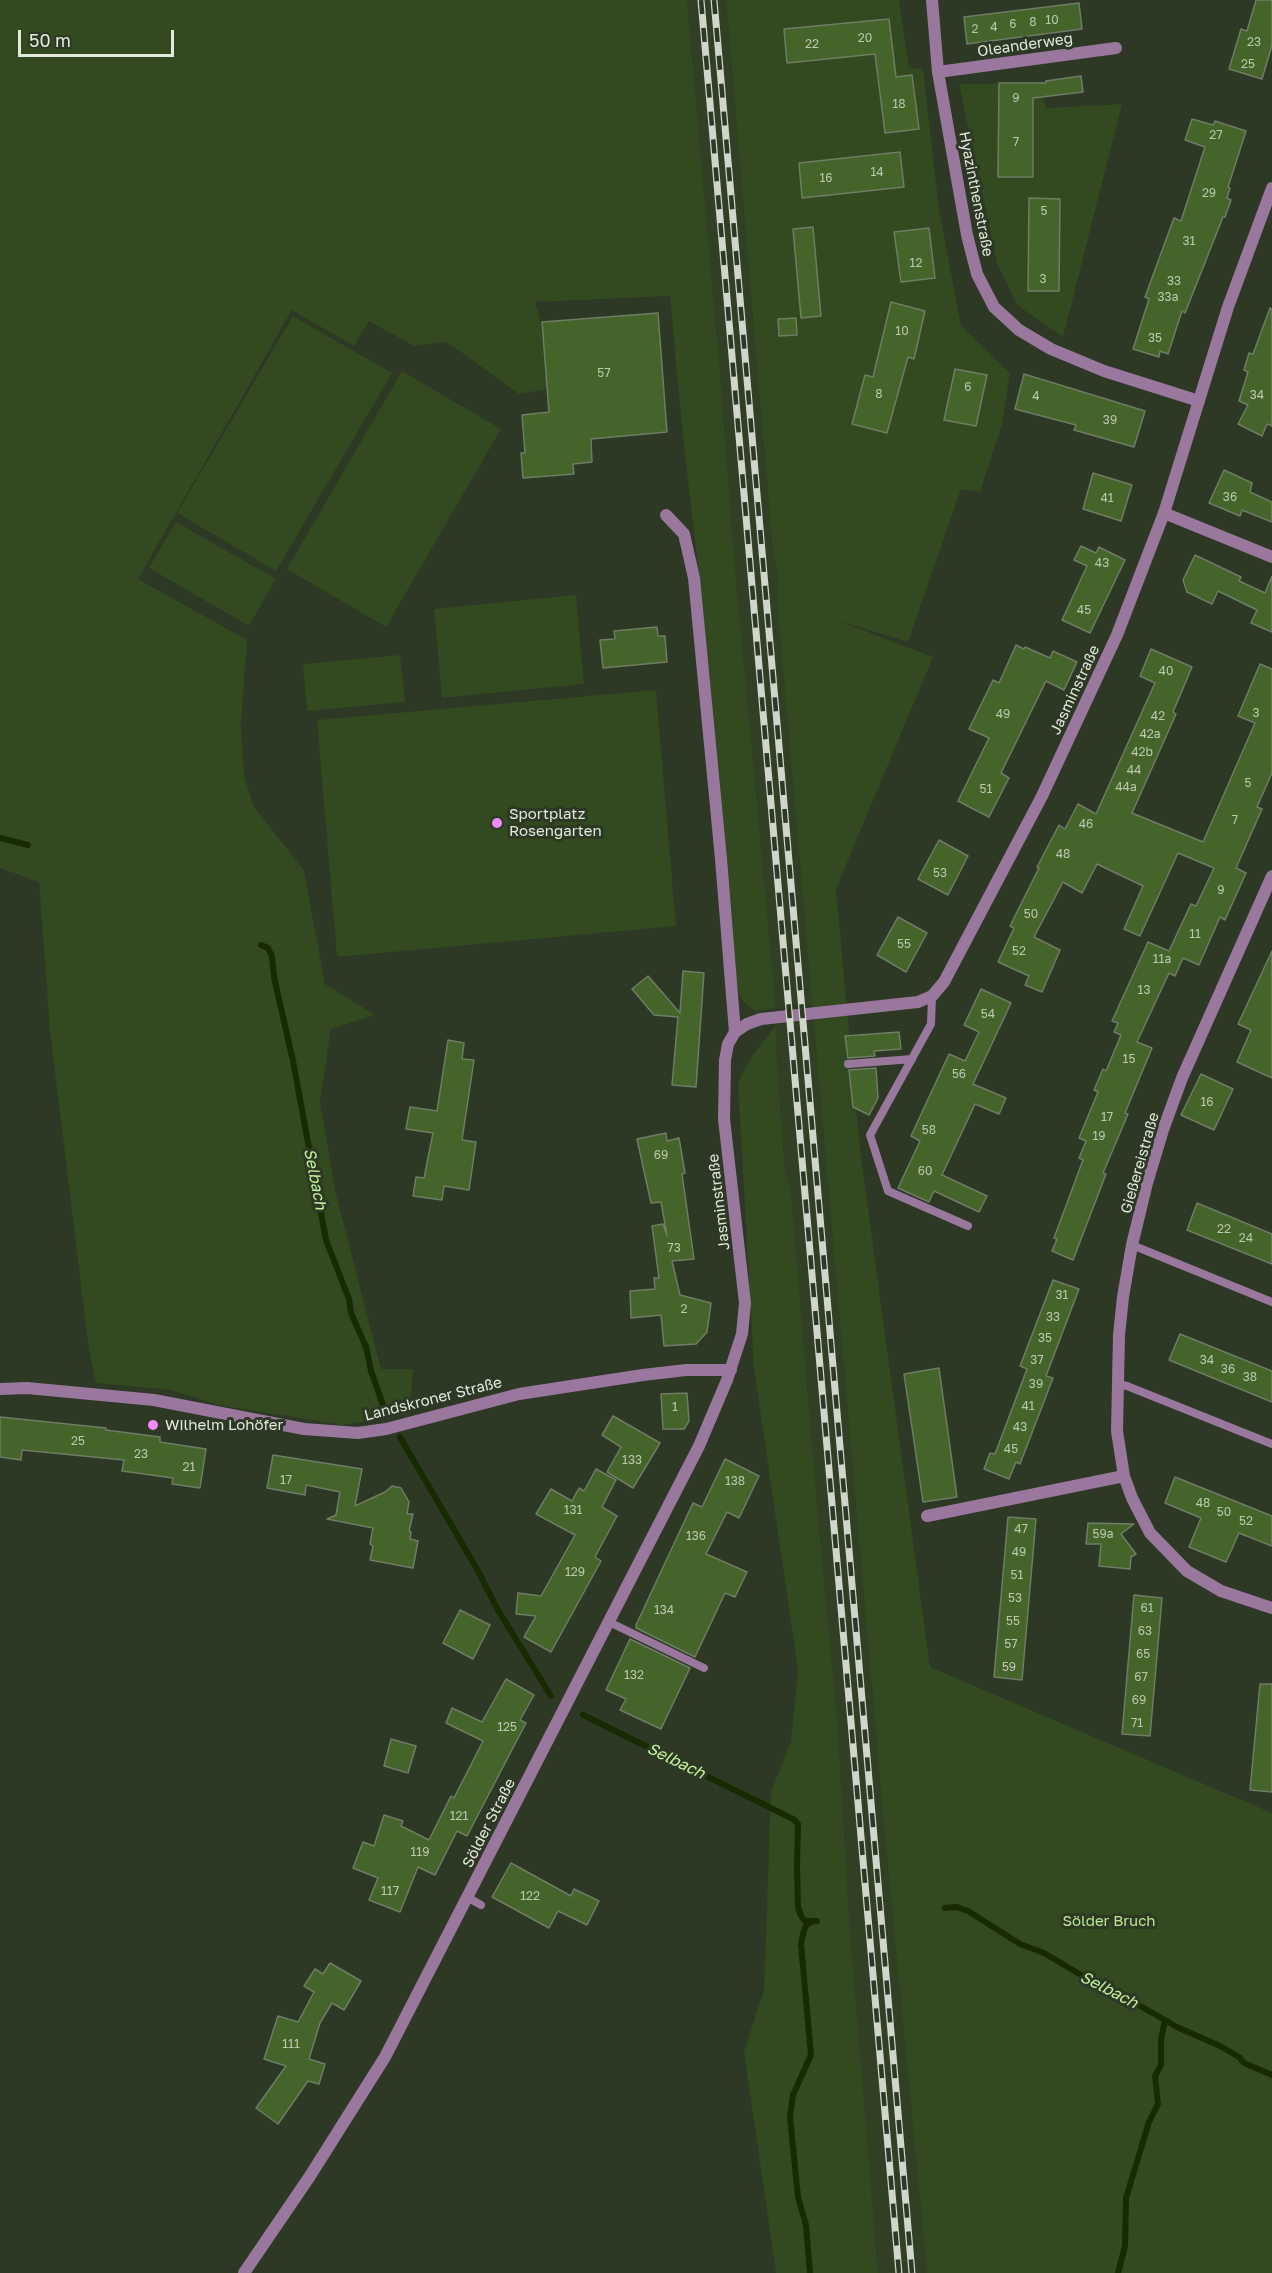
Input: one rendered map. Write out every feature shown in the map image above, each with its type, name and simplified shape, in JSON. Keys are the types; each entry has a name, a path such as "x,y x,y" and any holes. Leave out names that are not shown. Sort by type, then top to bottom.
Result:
{"street":[{"name":"Hyazinthenstraße","path":"932,0 938,72 967,235 977,274 994,307 1019,330 1051,349 1104,371 1199,401"},
{"name":"Oleanderweg","path":"938,72 1116,48"},
{"name":"Jasminstraße","path":"932,996 944,982 1042,796 1117,635 1164,513 1228,307 1272,188"},
{"path":"1164,513 1272,557"},
{"name":"Jasminstraße","path":"666,515 684,534 694,578 735,1032 728,1044 723,1094 745,1303 741,1334 731,1370"},
{"name":"Gießereistraße","path":"1272,876 1182,1078 1163,1130 1132,1245 1119,1335 1117,1384 1117,1431 1124,1476 1132,1498 1150,1533 1187,1570 1221,1591 1272,1608"},
{"path":"735,1032 761,1019 896,1005 918,1002 932,996"},
{"name":"Landskroner Straße","path":"0,1389 27,1388 154,1400 304,1429 358,1433 386,1429 519,1394 686,1370 731,1370"},
{"name":"Sölder Straße","path":"244,2273 310,2176 385,2057 699,1446 731,1370"},
{"path":"927,1516 1124,1476"}],"lane":[{"path":"932,996 931,1024 870,1135 888,1191 968,1226"},
{"path":"848,1064 912,1059"},
{"path":"1132,1245 1272,1302"},
{"path":"1117,1384 1272,1444"},
{"path":"609,1622 704,1668"},
{"path":"467,1897 481,1905"}],"shaded area":[{"path":"687,0 726,0 773,554 778,576 777,600 813,1005 776,1008 734,557"},
{"path":"814,1021 885,1837 927,2273 878,2273 850,1930 837,1717 791,1190 785,1173 776,1047 777,1024"}],"green space":[{"path":"0,0 687,0 734,557 776,1008 756,1011 749,1007 740,997 735,977 699,574 683,438 670,296 535,302 541,323 547,389 519,394 447,342 414,346 369,321 354,346 292,310 138,579 247,640 241,724 244,775 253,805 304,871 325,984 375,1015 331,1029 320,1101 335,1190 381,1369 413,1369 410,1414 342,1425 219,1405 171,1390 96,1383 89,1351 50,1031 39,882 0,868"},
{"name":"Sölder Bruch","path":"726,0 899,0 909,68 923,69 939,210 961,326 1010,373 1002,424 980,492 961,489 908,642 839,621 933,657 836,889 860,1149 930,1667 1272,1813 1272,2273 927,2273 885,1837 777,600 778,576 773,554"},
{"path":"1040,83 1046,108 1122,104 1063,337 1017,305 997,263 959,84"},
{"path":"293,316 392,373 276,571 177,513"},
{"path":"402,371 501,429 386,627 287,569"},
{"path":"176,522 276,579 249,626 149,568"},
{"path":"576,595 584,684 442,698 434,609"},
{"path":"400,655 405,702 307,711 303,664"},
{"name":"Sportplatz Rosengarten","path":"656,690 676,926 337,957 317,720"},
{"path":"777,1024 776,1047 785,1173 791,1189 837,1717 850,1930 878,2273 776,2273 744,2052 764,1990 771,1792 791,1741 798,1670 754,1368 738,1082 752,1056"}],"building":[{"path":"1256,0 1272,0 1272,45 1262,79 1229,69 1241,29 1247,31"},
{"path":"1079,3 1082,29 967,44 964,17"},
{"path":"889,19 896,77 912,75 919,129 885,133 875,54 787,63 784,29"},
{"path":"1081,76 1083,92 1033,98 1033,177 998,177 999,83 1046,83 1046,81"},
{"path":"1192,119 1213,125 1215,121 1246,131 1228,187 1230,188 1227,198 1231,200 1225,217 1223,217 1185,313 1182,311 1168,354 1160,351 1159,357 1133,349 1149,299 1145,297 1174,218 1181,221 1205,147 1185,140"},
{"path":"900,152 904,187 802,198 799,163"},
{"path":"1029,198 1060,199 1059,291 1028,291"},
{"path":"813,227 821,316 801,318 793,229"},
{"path":"929,228 935,278 901,282 894,232"},
{"path":"891,302 925,311 914,359 908,357 887,433 852,424 865,375 873,377"},
{"path":"1270,308 1272,309 1272,426 1267,424 1262,436 1238,424 1248,405 1239,401 1248,372 1244,370 1249,353 1253,354"},
{"path":"658,313 667,432 591,439 592,462 573,464 574,474 523,478 521,453 525,453 522,415 549,412 542,322"},
{"path":"796,318 797,335 779,336 778,319"},
{"path":"955,369 987,375 976,426 944,420"},
{"path":"1024,374 1145,411 1134,447 1074,430 1076,425 1015,409"},
{"path":"1224,470 1252,483 1250,492 1272,502 1272,522 1242,510 1240,516 1209,503"},
{"path":"1093,473 1132,485 1121,521 1083,509"},
{"path":"1081,546 1096,553 1099,547 1125,560 1090,633 1062,620 1087,566 1074,560"},
{"path":"1195,555 1241,577 1239,581 1265,593 1272,576 1272,632 1251,623 1257,610 1218,591 1212,604 1187,592 1183,580"},
{"path":"657,627 658,636 665,636 667,662 603,668 600,640 615,639 614,631"},
{"path":"1016,645 1050,658 1053,651 1077,662 1064,690 1046,681 1001,773 1009,778 989,817 958,801 989,738 969,729 993,680 999,683"},
{"path":"1151,649 1192,667 1173,712 1176,714 1132,813 1203,842 1255,723 1238,716 1260,664 1272,669 1272,773 1257,807 1262,809 1236,868 1246,873 1225,920 1220,917 1199,965 1183,958 1175,976 1169,973 1137,1042 1152,1048 1125,1113 1128,1114 1103,1173 1106,1174 1073,1260 1052,1251 1057,1239 1054,1238 1083,1160 1079,1158 1086,1141 1079,1138 1098,1092 1094,1090 1103,1069 1106,1071 1121,1035 1114,1032 1118,1023 1112,1021 1148,942 1169,951 1191,904 1196,906 1214,868 1178,853 1140,936 1124,929 1143,886 1097,864 1082,893 1063,882 1034,937 1060,950 1042,992 1025,985 1029,976 998,962 1014,928 1010,926 1059,825 1065,829 1078,804 1096,814 1155,683 1140,676"},
{"path":"939,840 968,856 948,895 918,879"},
{"path":"898,917 927,933 906,972 877,955"},
{"path":"1272,951 1272,1078 1237,1062 1251,1030 1238,1024"},
{"path":"683,971 704,973 696,1087 672,1085 678,1017 654,1015 632,989 648,976 680,1013"},
{"path":"981,989 1011,1003 973,1084 1006,1098 999,1114 975,1104 942,1175 987,1196 979,1212 934,1191 929,1202 898,1188 920,1141 911,1136 949,1054 965,1061 979,1032 964,1025"},
{"path":"899,1032 901,1049 874,1051 875,1056 848,1058 845,1036"},
{"path":"448,1040 464,1043 462,1059 474,1060 462,1140 476,1142 469,1190 444,1186 442,1200 413,1196 416,1177 424,1178 433,1133 406,1129 410,1107 437,1111"},
{"path":"876,1068 878,1098 869,1115 853,1107 849,1070"},
{"path":"1201,1074 1233,1089 1214,1130 1181,1115"},
{"path":"666,1133 667,1141 679,1138 694,1259 672,1261 680,1295 711,1303 707,1332 696,1344 664,1346 661,1315 631,1318 630,1291 655,1289 654,1278 659,1278 652,1226 663,1224 667,1236 661,1202 651,1203 637,1139"},
{"path":"1197,1203 1272,1234 1272,1264 1187,1230"},
{"path":"1053,1280 1079,1289 1046,1376 1053,1378 1020,1464 1016,1462 1009,1479 984,1469 990,1453 995,1454 1027,1369 1020,1366"},
{"path":"1180,1334 1272,1371 1272,1402 1169,1360"},
{"path":"939,1368 957,1497 923,1502 904,1374"},
{"path":"687,1393 689,1421 684,1429 663,1429 661,1394"},
{"path":"613,1416 660,1443 633,1488 607,1472 621,1447 602,1435"},
{"path":"0,1417 106,1428 106,1430 160,1437 160,1442 206,1449 200,1488 172,1484 173,1478 122,1471 124,1460 22,1450 21,1460 0,1457"},
{"path":"273,1455 362,1469 355,1506 385,1492 392,1486 401,1488 409,1502 407,1514 413,1514 409,1531 411,1532 410,1539 418,1541 413,1568 370,1560 373,1528 327,1519 336,1515 340,1492 306,1485 305,1495 267,1488"},
{"path":"725,1459 759,1476 739,1518 727,1512 706,1554 747,1572 735,1597 725,1593 695,1657 636,1628 636,1625 693,1503 702,1507"},
{"path":"596,1469 616,1480 602,1507 617,1516 595,1557 601,1561 551,1652 524,1637 536,1616 516,1614 518,1593 541,1596 575,1535 536,1514 551,1489 572,1501 579,1488 584,1491"},
{"path":"1175,1477 1272,1516 1272,1546 1239,1533 1226,1562 1189,1547 1201,1518 1165,1503"},
{"path":"1008,1517 1036,1519 1022,1680 994,1677"},
{"path":"1088,1523 1134,1524 1121,1534 1136,1554 1131,1557 1130,1569 1099,1566 1101,1544 1086,1544"},
{"path":"1134,1595 1162,1598 1150,1736 1122,1734"},
{"path":"460,1610 490,1625 473,1659 443,1643"},
{"path":"630,1639 690,1668 661,1729 620,1710 626,1699 606,1690"},
{"path":"506,1679 534,1695 520,1720 526,1723 467,1836 457,1831 435,1875 418,1867 400,1912 369,1900 378,1878 353,1868 363,1842 374,1846 384,1815 403,1821 401,1826 429,1840 451,1796 454,1798 483,1741 446,1723 452,1708 482,1722"},
{"path":"1260,1684 1272,1684 1272,1792 1250,1790"},
{"path":"391,1739 416,1746 408,1773 384,1766"},
{"path":"511,1863 571,1896 574,1889 599,1901 587,1925 558,1911 549,1928 492,1897"},
{"path":"330,1963 361,1981 344,2010 332,2003 320,2023 309,2059 325,2064 319,2084 308,2081 278,2124 256,2108 286,2066 264,2059 278,2016 298,2022 314,1992 304,1986 315,1969 323,1974"}],"waterway":[{"name":"Selbach","path":"0,838 28,845"},
{"name":"Selbach","path":"261,945 268,948 272,956 274,977 293,1061 326,1240 349,1299 351,1313 366,1347 371,1371 385,1411"},
{"name":"Selbach","path":"400,1437 477,1569 498,1610 551,1696"},
{"name":"Selbach","path":"583,1715 793,1819 798,1824 798,1907 805,1921 817,1921"},
{"name":"Selbach","path":"945,1908 957,1907 968,1911 1020,1944 1044,1953 1105,1989 1128,1999 1177,2027 1220,2046 1239,2057 1244,2063 1272,2075"},
{"path":"810,2273 806,2225 798,2197 790,2117 793,2095 811,2055 801,1944 804,1930 807,1924 812,1922"},
{"path":"1118,2273 1125,2246 1126,2198 1149,2122 1158,2104 1155,2076 1161,2065 1161,2039 1165,2020"}],"railway":[{"path":"701,0 899,2273"},
{"path":"714,0 912,2273"}],"place":[{"name":"Sportplatz Rosengarten","path":"497,823"},
{"name":"Wilhelm Lohöfer","path":"153,1425"}]}
